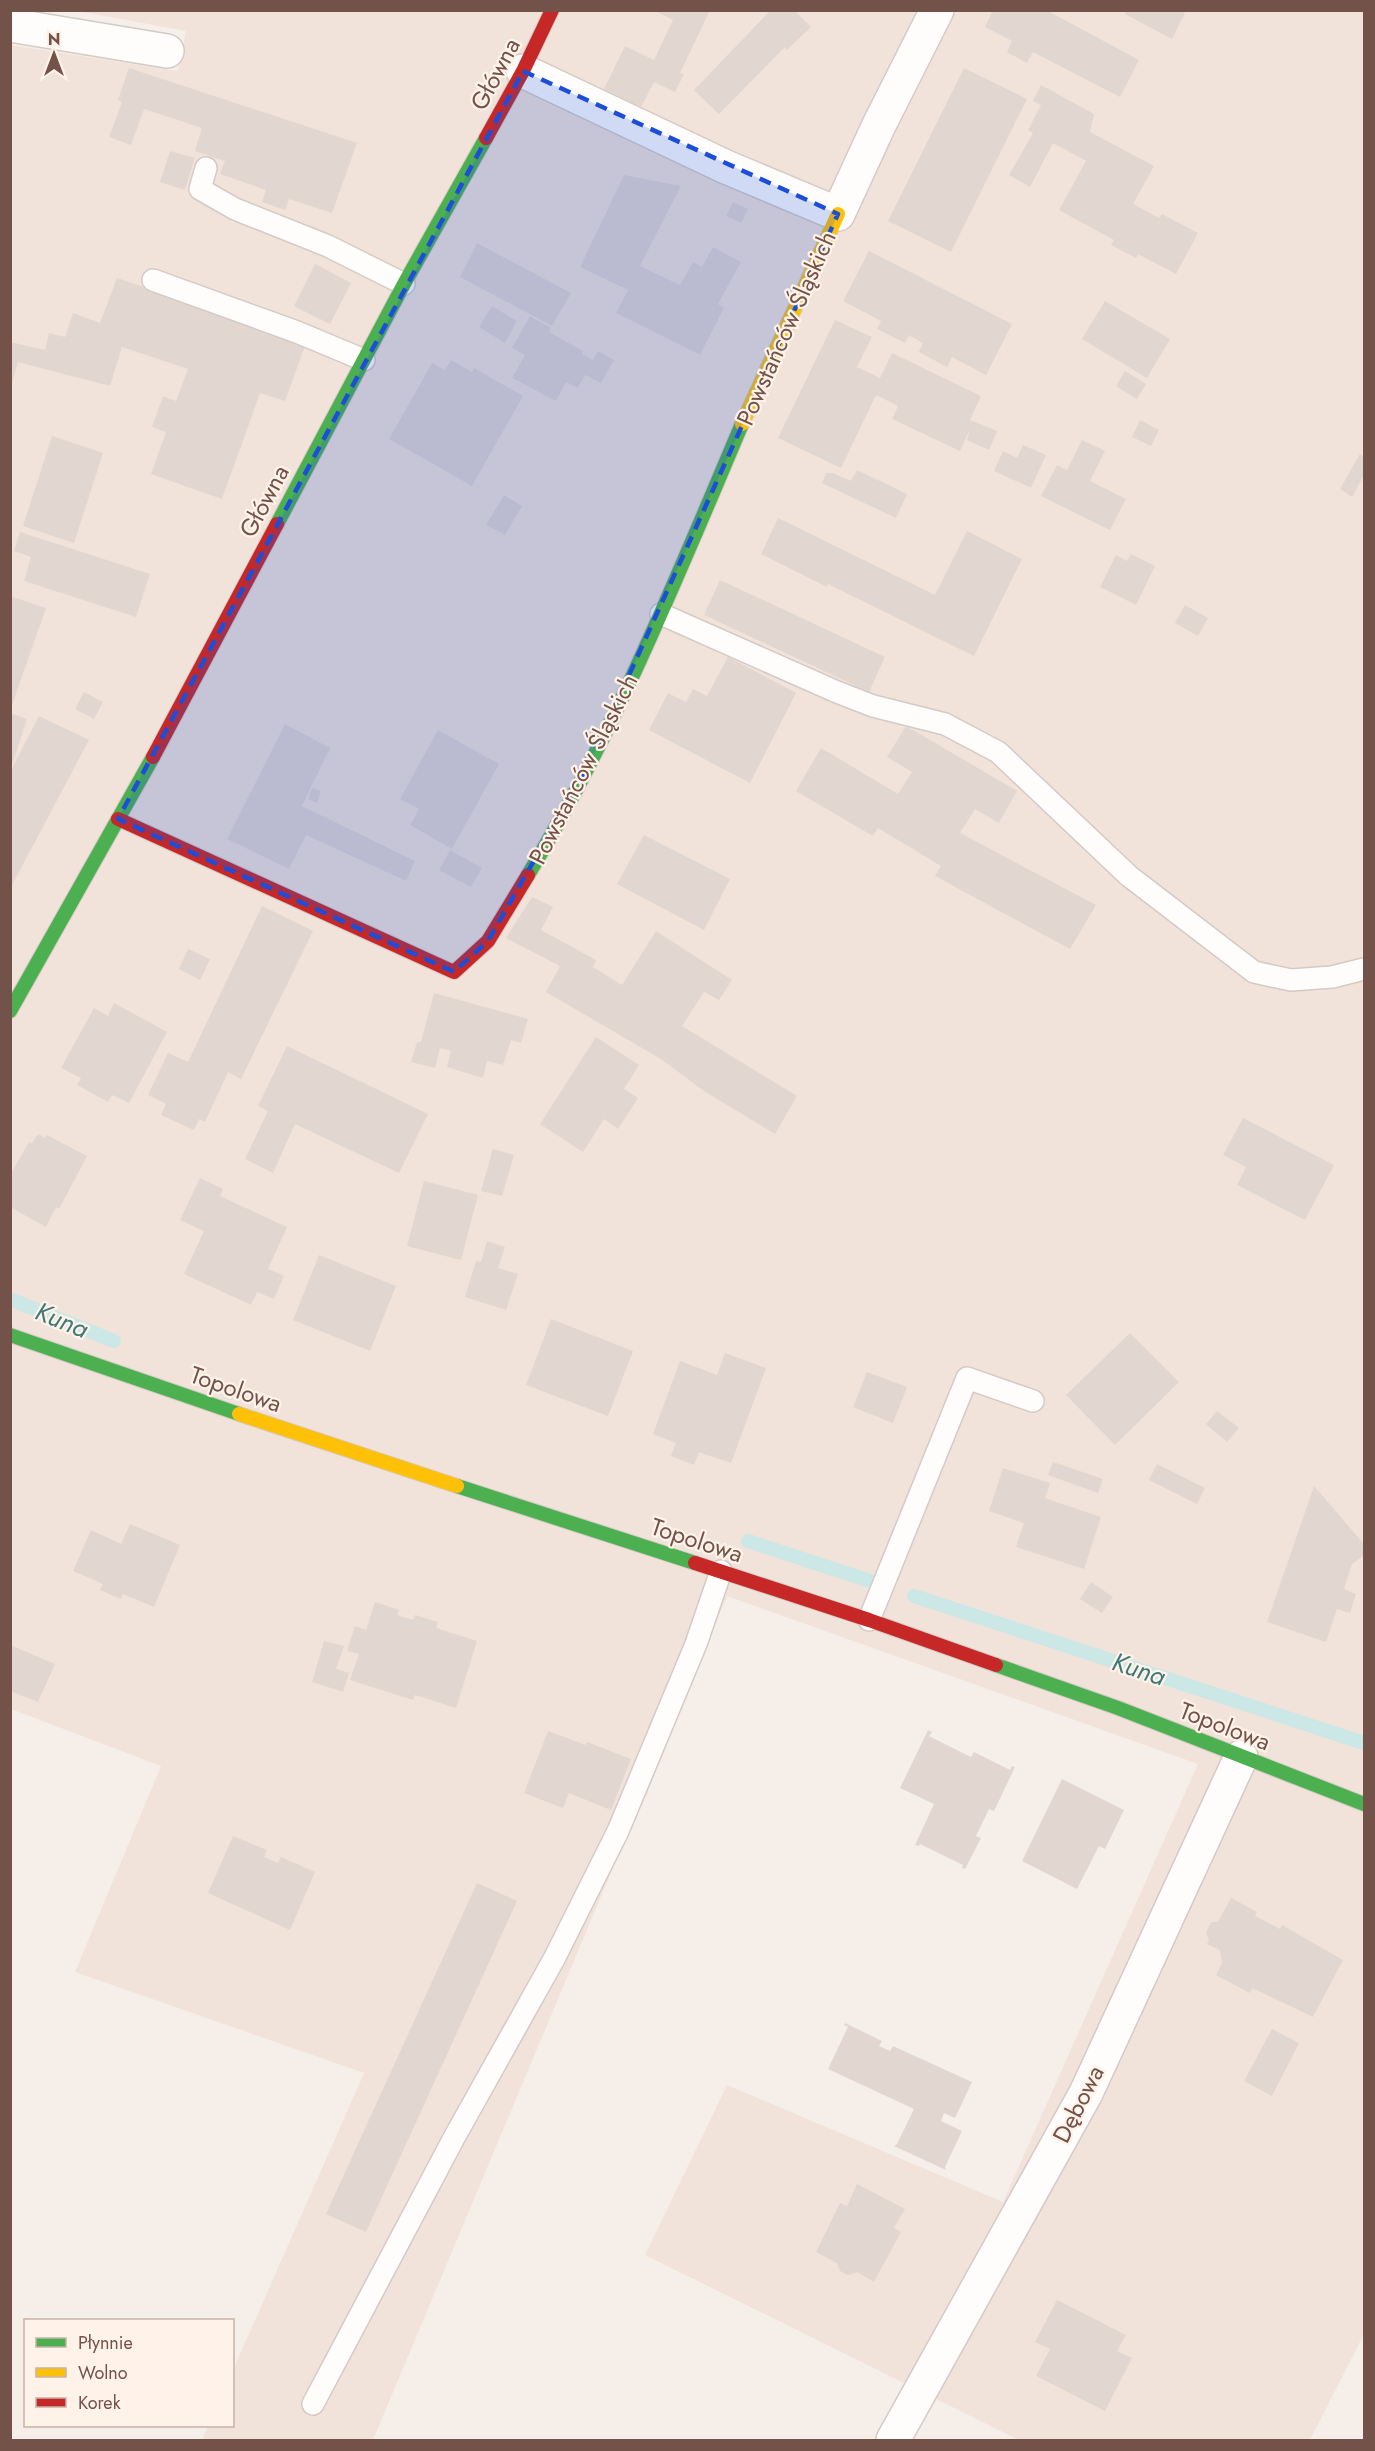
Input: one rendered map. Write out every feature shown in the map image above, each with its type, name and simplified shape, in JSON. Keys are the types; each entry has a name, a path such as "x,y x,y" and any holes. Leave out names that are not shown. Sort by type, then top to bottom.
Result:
{"street":[{"name":"Główna","path":"10,1011 118,819 404,284 523,71 552,10"},
{"name":"Powstańców Śląskich","path":"118,819 454,972 488,941 540,855 586,770 661,614 763,376 879,125 937,10"},
{"path":"10,25 167,51"},
{"name":"Powstańców Śląskich","path":"523,71 726,167 838,214"},
{"name":"Topolowa","path":"10,1335 310,1438 869,1620 1118,1708 1365,1804"},
{"name":"Dębowa","path":"893,2440 1086,2093 1241,1757"}],"lane":[{"path":"206,168 200,189 235,209 328,246 404,284"},
{"path":"153,280 297,332 364,360"},
{"path":"661,614 873,706 945,724 998,752 1129,876 1254,972 1291,980 1332,977 1365,969"},
{"path":"869,1620 968,1378 1033,1401"},
{"path":"313,2404 455,2136 554,1959 618,1831 696,1644 722,1571"}],"highlighted area":[{"path":"523,71 838,214 586,770 488,941 454,972 118,819"}],"shaded area":[{"path":"72,10 1364,11 1364,2334 1310,2440 1019,2440 645,2255 727,2085 1003,2202 1198,1764 727,1596 373,2440 202,2440 208,2427 234,2427 234,2368 364,2073 75,1972 161,1766 11,1709 10,45 178,71 186,31"}],"building":[{"path":"653,10 710,10 680,73 684,74 675,92 654,82 641,107 604,89 625,46 654,60 673,20"},
{"path":"771,10 794,10 811,27 787,50 785,47 719,114 694,90"},
{"path":"993,10 1046,10 1139,60 1120,97 1033,52 1027,63 1007,52 1012,41 985,27"},
{"path":"1127,10 1181,10 1185,13 1172,39 1125,14"},
{"path":"129,68 357,143 332,213 289,199 285,210 262,202 266,190 220,174 225,161 195,151 202,128 144,109 131,145 109,137 122,102 118,100"},
{"path":"964,68 1027,99 951,252 888,221"},
{"path":"1041,85 1094,114 1090,132 1154,166 1133,204 1159,218 1162,214 1198,233 1176,274 1138,254 1136,258 1111,245 1114,240 1059,210 1086,161 1053,143 1030,187 1009,175 1033,133 1028,130 1041,105 1033,101"},
{"path":"170,151 195,158 185,190 160,182"},
{"path":"624,175 681,186 640,266 680,285 693,262 702,267 713,247 741,262 718,304 724,308 700,355 616,313 628,290 580,267"},
{"path":"733,202 748,209 741,223 726,216"},
{"path":"477,243 571,293 552,326 460,277"},
{"path":"869,251 1012,324 986,375 952,357 947,367 919,352 923,343 909,335 905,343 877,329 881,321 843,301"},
{"path":"315,264 351,283 330,324 294,306"},
{"path":"117,278 306,343 285,401 260,393 222,499 151,474 166,432 152,427 163,396 176,401 188,369 122,347 110,386 18,362 10,389 10,342 45,350 49,333 65,337 73,313 100,323"},
{"path":"1105,301 1170,339 1147,378 1082,339"},
{"path":"492,306 517,321 505,343 479,327"},
{"path":"530,316 551,328 549,332 583,351 582,354 593,360 598,351 614,360 601,383 585,375 578,388 566,382 556,401 512,378 525,355 512,348"},
{"path":"835,320 872,337 857,367 880,378 892,353 981,396 970,420 997,431 989,450 967,440 970,429 960,451 892,419 898,406 876,395 841,468 778,438"},
{"path":"451,360 472,372 474,368 523,396 472,486 389,439 432,363 445,370"},
{"path":"1125,371 1146,384 1137,399 1116,386"},
{"path":"1140,420 1159,430 1151,446 1132,437"},
{"path":"52,436 103,453 74,543 23,526"},
{"path":"1082,440 1105,451 1090,481 1126,499 1110,530 1041,496 1057,465 1067,470"},
{"path":"1023,445 1046,455 1031,488 994,471 1003,451 1017,458"},
{"path":"1360,454 1364,457 1364,475 1352,497 1340,489"},
{"path":"857,470 907,494 896,518 822,483 826,473 833,473 851,481"},
{"path":"504,495 522,506 505,535 486,525"},
{"path":"778,518 935,595 967,531 1022,559 974,656 828,584 827,587 761,554"},
{"path":"20,532 150,574 136,617 24,581 31,557 14,551"},
{"path":"1131,554 1155,566 1136,605 1100,587 1116,555 1127,561"},
{"path":"720,580 885,657 869,692 704,615"},
{"path":"10,596 46,608 11,708 10,708"},
{"path":"1185,605 1208,618 1198,636 1175,623"},
{"path":"728,657 796,693 750,783 649,730 668,693 686,702 693,689 707,696"},
{"path":"84,692 103,702 94,719 75,709"},
{"path":"10,713 27,719 11,768 10,768"},
{"path":"39,716 89,740 10,889 10,772"},
{"path":"285,724 330,748 302,806 415,861 406,881 306,835 289,869 227,839"},
{"path":"906,726 1017,791 999,823 975,809 960,833 1096,905 1070,949 935,876 941,866 878,828 873,836 796,791 821,748 898,794 912,772 887,757"},
{"path":"438,730 499,764 452,849 410,825 419,809 400,799"},
{"path":"312,788 321,791 317,803 308,799"},
{"path":"644,835 730,879 704,930 617,884"},
{"path":"450,850 482,868 471,887 439,870"},
{"path":"532,897 553,907 541,930 596,960 593,967 622,985 656,931 732,980 719,1000 704,992 682,1026 797,1096 775,1134 704,1091 661,1059 546,992 560,966 506,938"},
{"path":"262,906 313,931 241,1079 228,1072 205,1122 199,1119 194,1130 161,1115 166,1104 148,1095 168,1053 188,1062"},
{"path":"188,949 210,959 200,980 179,969"},
{"path":"434,993 528,1019 521,1043 511,1040 503,1065 487,1061 483,1078 447,1067 451,1051 440,1048 435,1068 411,1062 417,1042 421,1042"},
{"path":"114,1003 167,1032 129,1103 112,1095 108,1102 77,1085 81,1078 61,1068 94,1008 108,1016"},
{"path":"596,1037 639,1065 624,1089 638,1098 618,1129 604,1119 583,1152 540,1124"},
{"path":"287,1046 428,1114 399,1173 295,1124 273,1173 245,1159 268,1111 258,1106"},
{"path":"1243,1118 1334,1165 1305,1220 1237,1185 1246,1167 1223,1155"},
{"path":"38,1134 45,1138 47,1135 87,1156 59,1209 56,1207 46,1227 10,1207 10,1175 29,1142 32,1143"},
{"path":"493,1149 514,1155 502,1196 481,1191"},
{"path":"200,1178 223,1189 220,1196 287,1227 268,1269 284,1276 274,1299 257,1292 251,1305 184,1274 204,1231 180,1220"},
{"path":"424,1181 478,1195 461,1260 407,1246"},
{"path":"487,1241 505,1247 498,1268 518,1274 506,1310 465,1297 476,1261 481,1262"},
{"path":"319,1255 396,1286 370,1351 293,1320"},
{"path":"551,1319 633,1351 608,1416 526,1385"},
{"path":"1130,1333 1179,1382 1115,1445 1066,1395"},
{"path":"725,1353 766,1368 731,1463 699,1452 694,1465 671,1456 676,1443 653,1434 680,1361 717,1375"},
{"path":"867,1372 907,1387 893,1423 853,1407"},
{"path":"1217,1411 1239,1428 1227,1442 1206,1424"},
{"path":"1053,1462 1103,1479 1098,1493 1048,1475"},
{"path":"1157,1464 1205,1488 1197,1504 1149,1480"},
{"path":"1003,1468 1050,1483 1045,1498 1101,1517 1084,1569 1016,1547 1024,1523 989,1511"},
{"path":"1314,1486 1364,1544 1364,1555 1352,1564 1344,1589 1356,1594 1350,1613 1337,1609 1326,1642 1267,1622"},
{"path":"130,1524 180,1545 154,1607 123,1594 121,1599 100,1590 103,1584 73,1571 91,1530 121,1544"},
{"path":"1091,1582 1113,1597 1102,1613 1080,1599"},
{"path":"375,1602 399,1610 397,1615 413,1620 415,1615 438,1622 436,1628 477,1641 456,1708 415,1695 413,1700 350,1680 359,1654 347,1651 355,1626 366,1630"},
{"path":"324,1641 344,1646 336,1669 349,1673 343,1692 312,1682"},
{"path":"10,1645 55,1664 38,1702 10,1691"},
{"path":"928,1730 932,1732 929,1736 971,1757 974,1752 1010,1770 1012,1766 1015,1767 994,1811 989,1809 976,1836 981,1838 965,1869 962,1868 963,1865 920,1844 915,1845 934,1804 900,1788"},
{"path":"548,1731 586,1745 587,1742 631,1759 611,1810 569,1793 563,1808 524,1793"},
{"path":"1062,1779 1124,1810 1105,1849 1099,1846 1077,1889 1022,1861"},
{"path":"233,1836 267,1850 264,1857 278,1863 281,1857 315,1872 290,1930 208,1893"},
{"path":"477,1883 517,1901 366,2232 326,2214"},
{"path":"1231,1898 1257,1912 1255,1916 1280,1929 1282,1925 1343,1960 1313,2017 1252,1988 1250,1993 1216,1975 1222,1963 1220,1950 1207,1944 1209,1939 1206,1933 1211,1922 1218,1922"},
{"path":"845,2023 882,2041 879,2046 890,2051 893,2046 972,2082 955,2118 944,2113 941,2121 962,2131 945,2167 946,2170 894,2146 914,2109 828,2069 848,2027 844,2025"},
{"path":"1272,2029 1299,2043 1272,2096 1244,2081"},
{"path":"857,2184 905,2209 894,2228 901,2232 874,2282 857,2272 848,2275 840,2271 837,2263 816,2252 840,2203 847,2206"},
{"path":"1057,2300 1126,2335 1117,2351 1132,2358 1105,2411 1036,2376 1050,2349 1035,2342"}],"waterway":[{"name":"Kuna","path":"10,1299 114,1341"},
{"name":"Kuna","path":"748,1541 870,1581"},
{"name":"Kuna","path":"914,1596 1364,1743"}],"traffic: fast":[{"path":"277,524 404,284 486,138"},
{"path":"528,875 589,766 643,654 742,424"},
{"path":"10,1011 153,757"},
{"path":"10,1335 239,1414"},
{"path":"457,1486 695,1563"},
{"path":"996,1665 1118,1708 1364,1804"}],"traffic: slow":[{"path":"742,424 838,214"},
{"path":"239,1414 457,1486"}],"traffic: jam":[{"path":"486,138 523,71 552,10"},
{"path":"153,757 277,524"},
{"path":"118,819 454,972 488,941 528,875"},
{"path":"695,1563 869,1620 996,1665"}]}
